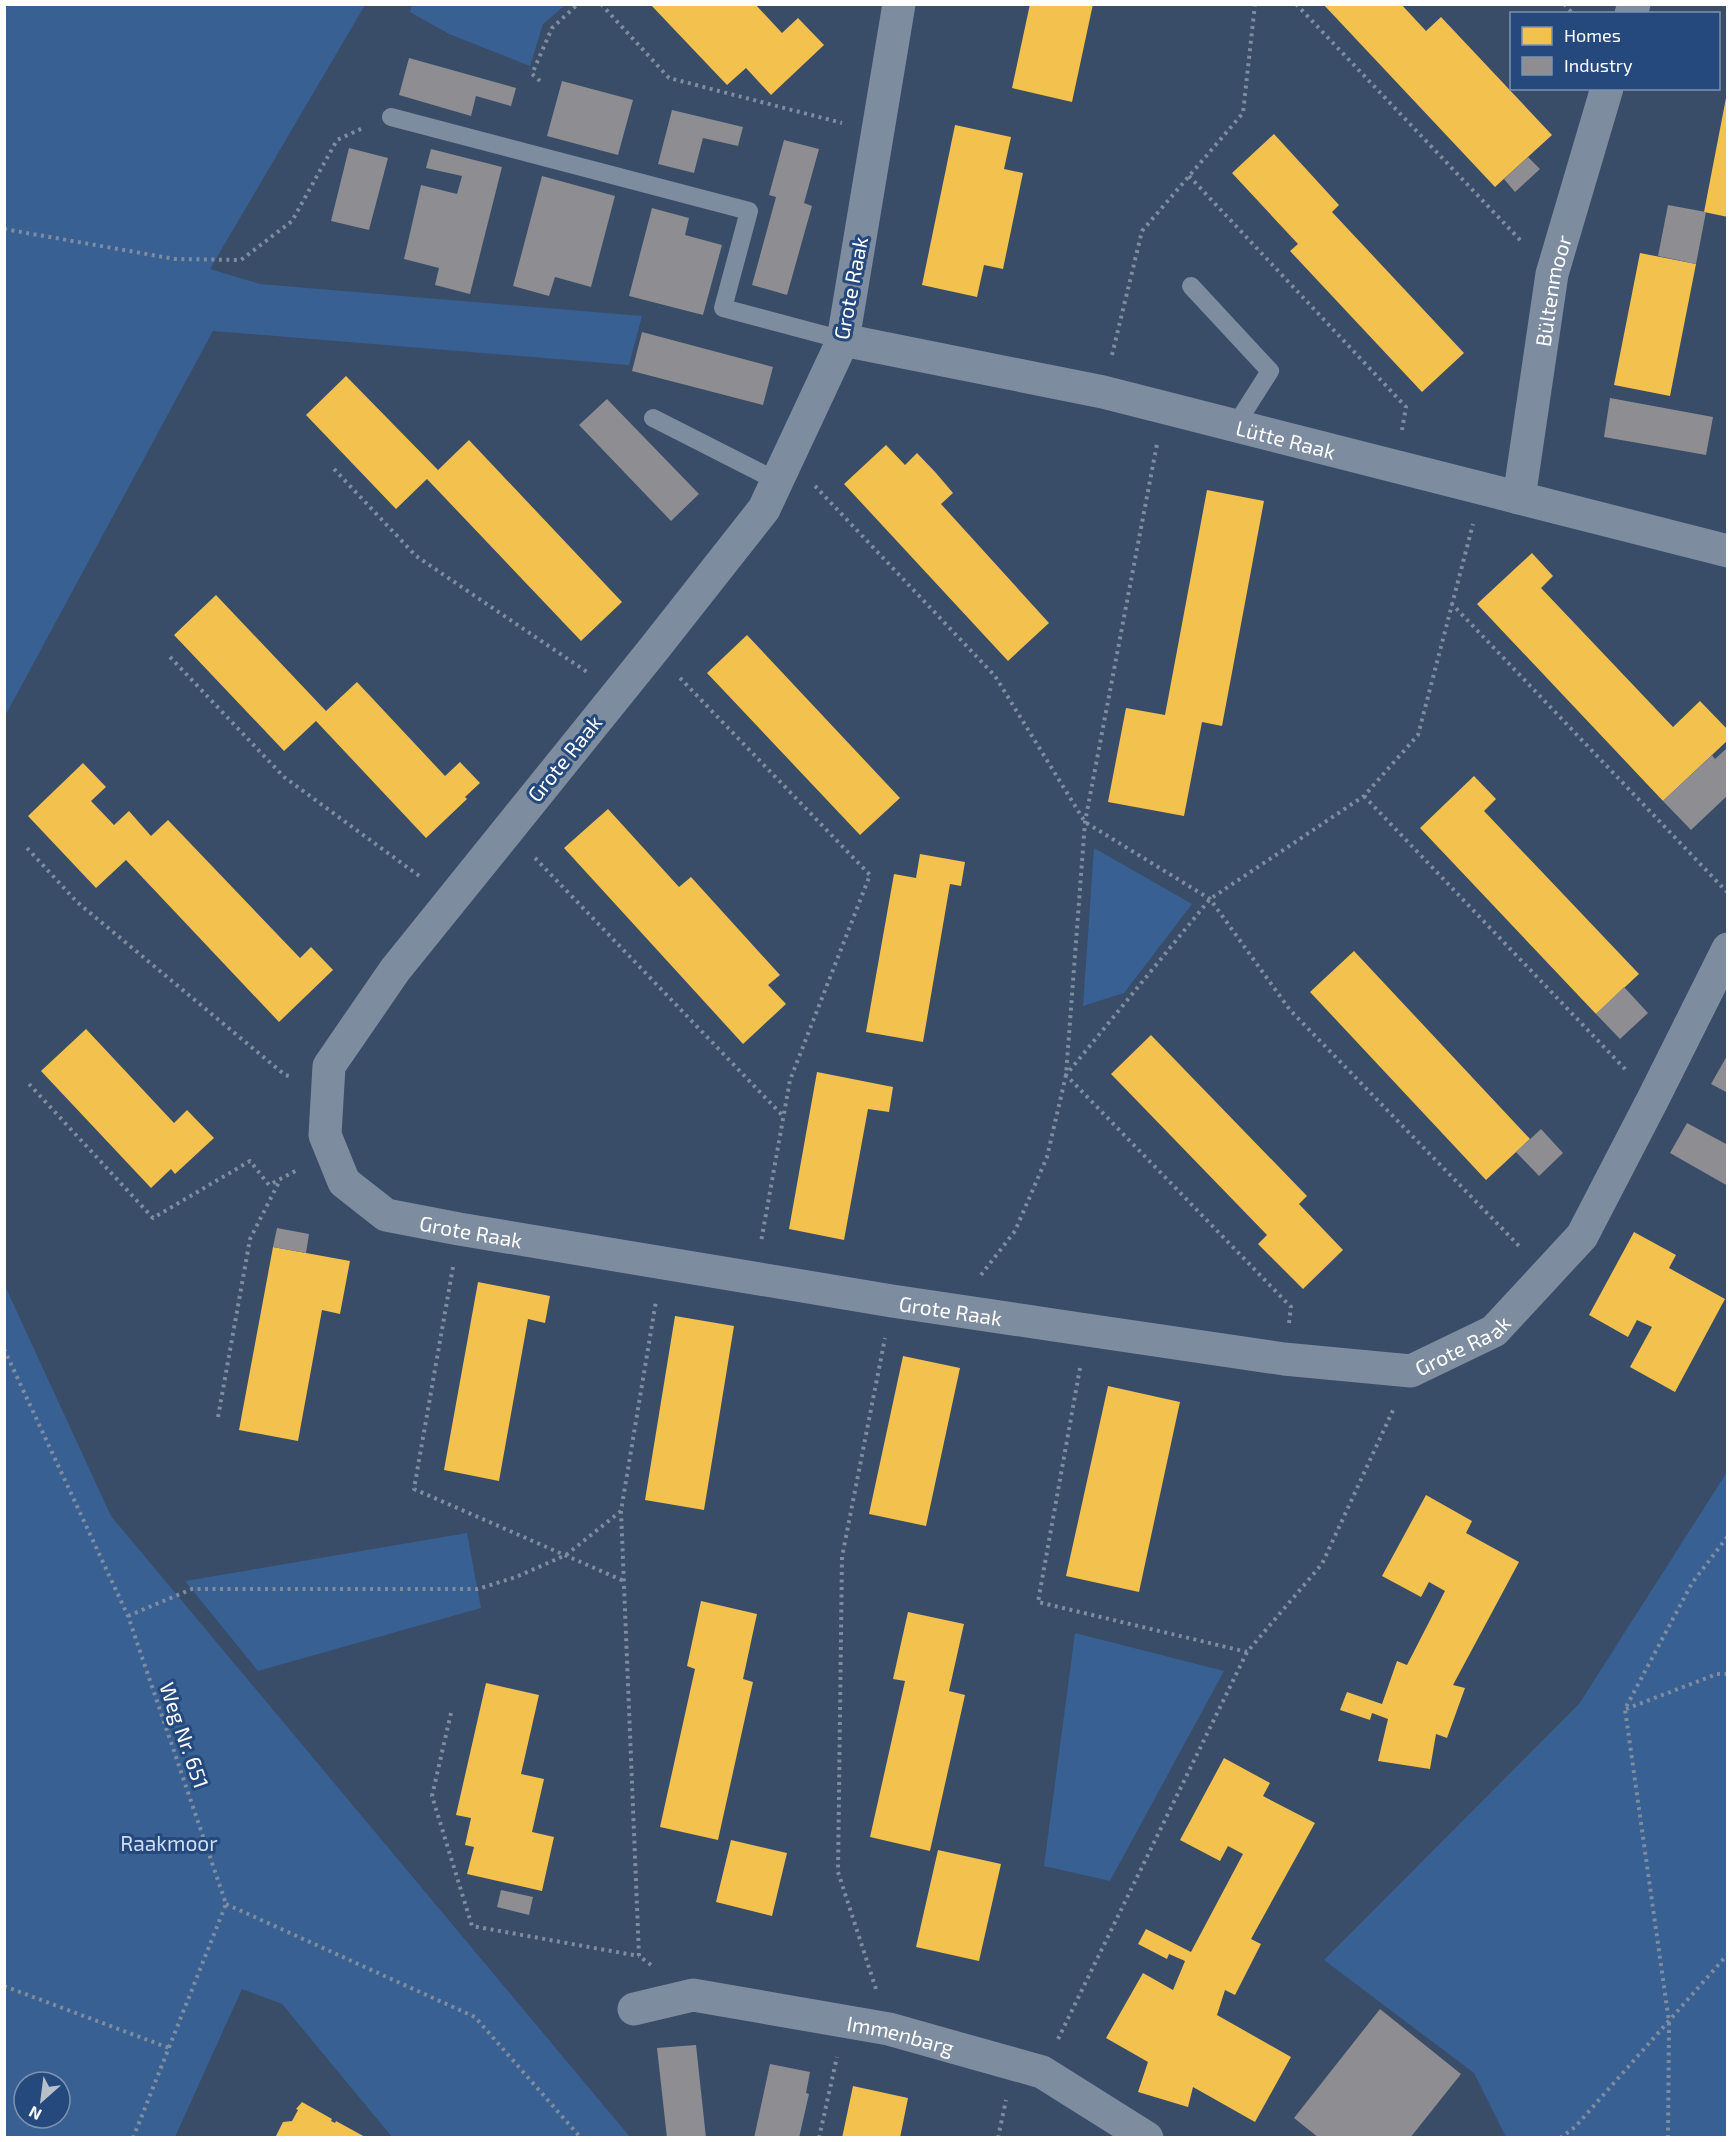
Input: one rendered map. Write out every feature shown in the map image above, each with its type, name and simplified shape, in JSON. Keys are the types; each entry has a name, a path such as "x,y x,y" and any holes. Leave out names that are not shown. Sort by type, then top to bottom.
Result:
{"street":[{"name":"Grote Raak","path":"899,4 843,340 764,509 395,970 330,1066 325,1135 344,1182 386,1215 459,1229 1087,1330 1284,1359 1412,1371 1494,1331 1582,1236 1728,949"},
{"name":"Bültenmoor","path":"1519,498 1552,274 1606,90"},
{"name":"Lütte Raak","path":"843,340 1103,392 1728,552"},
{"name":"Immenbarg","path":"634,2008 693,1995 889,2029 1042,2072 1147,2138"}],"lane":[{"path":"391,117 749,212 723,308 843,340"},
{"path":"1191,286 1270,371 1234,426"},
{"path":"653,418 782,470"}],"path":[{"path":"540,81 532,74 552,28 578,4"},
{"path":"601,4 669,78 878,132"},
{"path":"1103,392 1142,231 1243,113 1255,4"},
{"path":"1296,4 1552,274"},
{"path":"4,229 175,259 241,260 292,221 337,140 391,117"},
{"path":"1189,176 1406,407 1394,466"},
{"path":"944,1308 973,1284 1016,1231 1047,1157 1066,1075 1085,822 1164,408"},
{"path":"334,469 416,556 617,693"},
{"path":"782,470 995,676 1085,822 1210,899 1290,1010 1547,1275"},
{"path":"1066,1075 1210,899 1365,796 1418,735 1482,490"},
{"path":"1451,602 1728,893"},
{"path":"653,650 870,875 790,1080 754,1278"},
{"path":"170,657 284,777 451,900"},
{"path":"1365,796 1653,1099"},
{"path":"507,830 784,1118"},
{"path":"27,848 77,902 285,1075 328,1085"},
{"path":"1066,1075 1291,1306 1284,1359"},
{"path":"29,1084 153,1218 250,1161 268,1185 332,1153"},
{"path":"218,1418 250,1239 280,1179"},
{"path":"459,1229 414,1489 624,1581"},
{"path":"639,1956 621,1511 662,1263"},
{"path":"889,2029 838,1872 842,1557 892,1300"},
{"path":"1087,1330 1038,1602 1247,1652"},
{"name":"Weg Nr. 651","path":"4,1350 128,1616 226,1904"},
{"path":"1042,2072 1247,1652 1322,1564 1412,1371"},
{"path":"128,1616 192,1589 478,1589 516,1577 566,1556 621,1511"},
{"path":"1668,2138 1669,2022 1625,1709 1692,1583 1728,1536"},
{"path":"1625,1709 1718,1674 1728,1674"},
{"path":"451,1713 432,1796 472,1926 639,1956 693,1995"},
{"path":"133,2138 226,1904 475,2017 580,2138"},
{"path":"1560,2138 1575,2127 1728,1954"},
{"path":"4,1986 169,2048"},
{"path":"819,2138 845,2021"}],"green space":[{"path":"5,4 365,5 210,269 260,284 642,316 629,365 213,331 5,716"},
{"path":"412,5 565,5 543,24 530,66 449,34 410,12"},
{"path":"1094,848 1192,904 1124,993 1083,1006"},
{"name":"Raakmoor","path":"5,1286 111,1516 630,2137 392,2137 282,2004 242,1989 175,2137 5,2137"},
{"path":"1727,1472 1727,2137 1506,2137 1474,2073 1324,1960 1579,1704"},
{"path":"467,1533 481,1608 258,1671 185,1581"},
{"path":"1075,1633 1224,1671 1110,1881 1044,1866"}],"building: Homes":[{"path":"650,4 755,4 782,33 798,18 824,45 771,95 746,68 727,85"},
{"path":"1030,4 1093,4 1072,102 1012,88"},
{"path":"1323,4 1401,4 1426,31 1441,17 1552,135 1495,187"},
{"path":"1726,98 1728,98 1728,217 1704,212"},
{"path":"955,125 1011,137 1004,169 1023,173 1003,269 984,265 977,297 922,285"},
{"path":"1274,134 1339,205 1332,212 1464,353 1422,392 1290,251 1298,244 1232,173"},
{"path":"1640,253 1696,264 1670,396 1614,385"},
{"path":"346,376 438,470 469,440 622,602 581,641 427,479 396,509 306,415"},
{"path":"886,445 905,465 917,453 936,473 953,493 941,504 1049,623 1008,661 844,484"},
{"path":"1207,490 1264,501 1222,726 1202,722 1184,816 1108,802 1126,708 1165,715"},
{"path":"1532,553 1553,576 1541,588 1673,727 1700,701 1728,730 1728,740 1663,801 1477,604"},
{"path":"216,595 326,711 357,682 445,776 460,762 480,783 465,797 467,799 426,838 316,721 284,751 174,635"},
{"path":"747,635 900,798 860,835 707,673"},
{"path":"83,763 106,787 91,801 114,825 129,811 151,836 168,820 300,958 311,947 333,970 279,1022 126,860 96,888 28,816"},
{"path":"1474,776 1496,799 1484,811 1639,974 1596,1014 1420,828"},
{"path":"608,809 679,887 691,877 780,975 768,985 786,1004 743,1044 564,848"},
{"path":"920,854 965,862 961,886 950,884 923,1042 866,1032 894,874 916,878"},
{"path":"1354,951 1530,1139 1486,1180 1310,992"},
{"path":"86,1029 174,1123 187,1110 214,1138 175,1174 171,1169 151,1188 41,1071"},
{"path":"1151,1035 1307,1196 1299,1204 1343,1250 1303,1289 1258,1244 1267,1235 1111,1074"},
{"path":"817,1072 893,1087 889,1112 868,1109 844,1240 789,1229"},
{"path":"1634,1232 1676,1255 1669,1268 1725,1299 1675,1392 1630,1367 1652,1327 1637,1320 1628,1337 1589,1315"},
{"path":"273,1247 350,1261 340,1314 322,1310 298,1441 239,1430"},
{"path":"478,1282 550,1296 545,1323 528,1319 499,1481 444,1470"},
{"path":"675,1316 734,1326 704,1510 645,1500"},
{"path":"903,1356 960,1368 926,1526 869,1514"},
{"path":"1108,1386 1180,1402 1139,1592 1066,1576"},
{"path":"1426,1495 1472,1521 1466,1533 1519,1562 1453,1685 1465,1688 1447,1738 1436,1734 1430,1769 1378,1761 1388,1719 1372,1713 1370,1720 1340,1710 1347,1692 1382,1704 1397,1661 1407,1665 1445,1591 1429,1582 1421,1597 1382,1576"},
{"path":"701,1601 757,1614 743,1679 753,1682 718,1840 660,1827 695,1669 687,1666"},
{"path":"908,1612 964,1624 949,1691 965,1695 930,1851 870,1837 905,1681 893,1679"},
{"path":"486,1683 539,1695 521,1774 544,1779 532,1832 554,1837 542,1891 467,1874 474,1847 465,1845 471,1818 456,1815"},
{"path":"1224,1758 1270,1783 1263,1796 1315,1823 1251,1939 1261,1944 1235,1995 1225,1990 1217,2015 1291,2057 1255,2122 1193,2087 1188,2107 1138,2092 1148,2062 1106,2038 1143,1973 1173,1990 1185,1961 1169,1954 1167,1959 1138,1944 1146,1929 1191,1952 1243,1854 1228,1846 1220,1861 1180,1840"},
{"path":"731,1840 787,1853 772,1916 716,1902"},
{"path":"938,1850 1001,1864 979,1961 916,1947"},
{"path":"853,2086 908,2098 900,2138 842,2138"},
{"path":"302,2102 332,2119 331,2121 335,2123 336,2121 367,2138 275,2138 283,2122 292,2121 298,2110 296,2109"}],"building: Industry":[{"path":"409,58 516,88 511,106 476,96 471,116 399,95"},
{"path":"562,81 633,100 618,155 547,136"},
{"path":"672,110 743,127 738,146 703,138 694,173 658,164"},
{"path":"784,140 819,149 804,203 812,206 787,295 752,285 776,197 769,195"},
{"path":"349,148 388,158 369,230 331,221"},
{"path":"431,149 502,167 470,294 435,285 439,268 404,259 421,185 457,194 462,176 426,168"},
{"path":"1528,157 1540,169 1515,192 1504,179"},
{"path":"542,176 615,196 591,287 555,277 549,296 513,286"},
{"path":"1668,205 1706,212 1696,264 1658,256"},
{"path":"652,208 689,218 685,235 722,245 703,315 629,296"},
{"path":"642,332 773,367 763,405 632,371"},
{"path":"1610,398 1713,417 1706,455 1604,437"},
{"path":"607,399 699,494 671,521 579,425"},
{"path":"1728,747 1728,795 1691,830 1663,801 1712,755 1715,759"},
{"path":"1624,987 1648,1013 1620,1039 1596,1014"},
{"path":"1728,1054 1728,1093 1711,1084"},
{"path":"1687,1123 1728,1145 1728,1186 1670,1153"},
{"path":"1541,1129 1563,1153 1539,1176 1516,1152"},
{"path":"277,1228 309,1234 306,1253 273,1247"},
{"path":"501,1890 533,1897 529,1915 497,1907"},
{"path":"1380,2009 1461,2074 1410,2138 1319,2138 1294,2118"},
{"path":"696,2045 706,2138 667,2138 657,2048"},
{"path":"770,2064 810,2072 806,2093 809,2094 799,2138 754,2138"}]}
